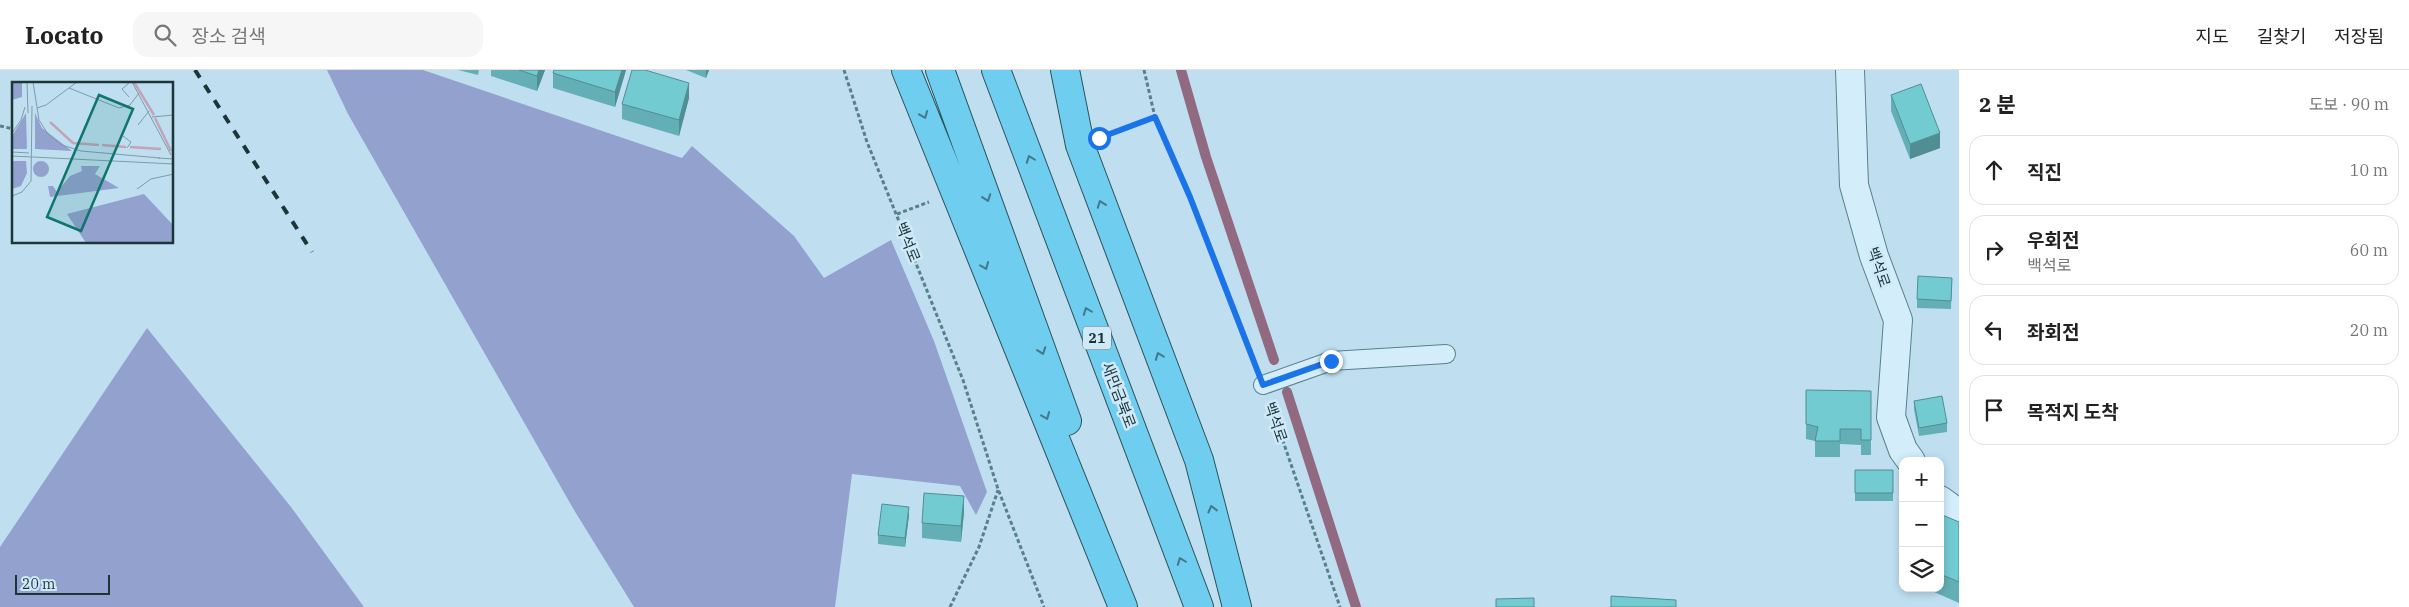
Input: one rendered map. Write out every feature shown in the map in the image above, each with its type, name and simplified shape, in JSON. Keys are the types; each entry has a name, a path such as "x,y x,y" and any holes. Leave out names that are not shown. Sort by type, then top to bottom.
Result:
{"highway":[{"path":"906,70 1123,607"},
{"path":"940,70 1134,607"},
{"name":"새만금북로","path":"996,70 1198,607"},
{"path":"1065,70 1080,144 1199,460 1237,607"}],"street":[{"name":"백석로","path":"1850,70 1854,184 1874,256 1898,320 1891,417 1903,450 1908,457"},
{"path":"1943,502 1959,514"}],"lane":[{"path":"1263,385 1331,361 1446,354"}],"path":[{"name":"백석로","path":"844,70 867,142 963,380 998,489 1044,607"},
{"name":"백석로","path":"1144,70 1155,117 1197,215 1263,385 1340,607"},
{"path":"1107,135 1155,117"},
{"path":"897,214 936,199"},
{"path":"950,607 979,548 998,489"}],"shaded area":[{"path":"327,70 423,70 682,158 692,146 794,236 824,278 891,240 934,341 987,492 976,515 960,486 852,474 835,607 634,607 574,510 348,114"},
{"path":"147,328 291,507 364,607 0,607 0,547"}],"building":[{"path":"519,70 539,70 537,76"},
{"path":"554,70 622,70 615,92 553,73"},
{"path":"632,70 645,70 689,83 679,120 622,104"},
{"path":"1921,84 1940,133 1910,144 1891,95"},
{"path":"1918,276 1952,278 1951,301 1917,299"},
{"path":"1806,390 1871,391 1871,440 1861,440 1861,429 1840,429 1840,441 1815,441 1818,427 1806,424"},
{"path":"1942,396 1947,423 1919,428 1914,401"},
{"path":"1855,470 1893,470 1893,493 1855,493"},
{"path":"924,493 964,496 961,526 922,523"},
{"path":"882,504 909,507 905,538 878,535"},
{"path":"1944,516 1959,522 1959,582 1944,576"},
{"path":"1611,596 1676,600 1676,607 1611,607"},
{"path":"1534,598 1534,607 1496,607 1496,599"}],"waterway":[{"path":"1181,70 1206,157 1274,360"},
{"path":"1287,392 1356,607"}],"railway":[{"path":"195,70 312,252"}],"route":[{"path":"1099,138 1155,117 1190,197 1249,344 1263,385 1331,361"}]}
